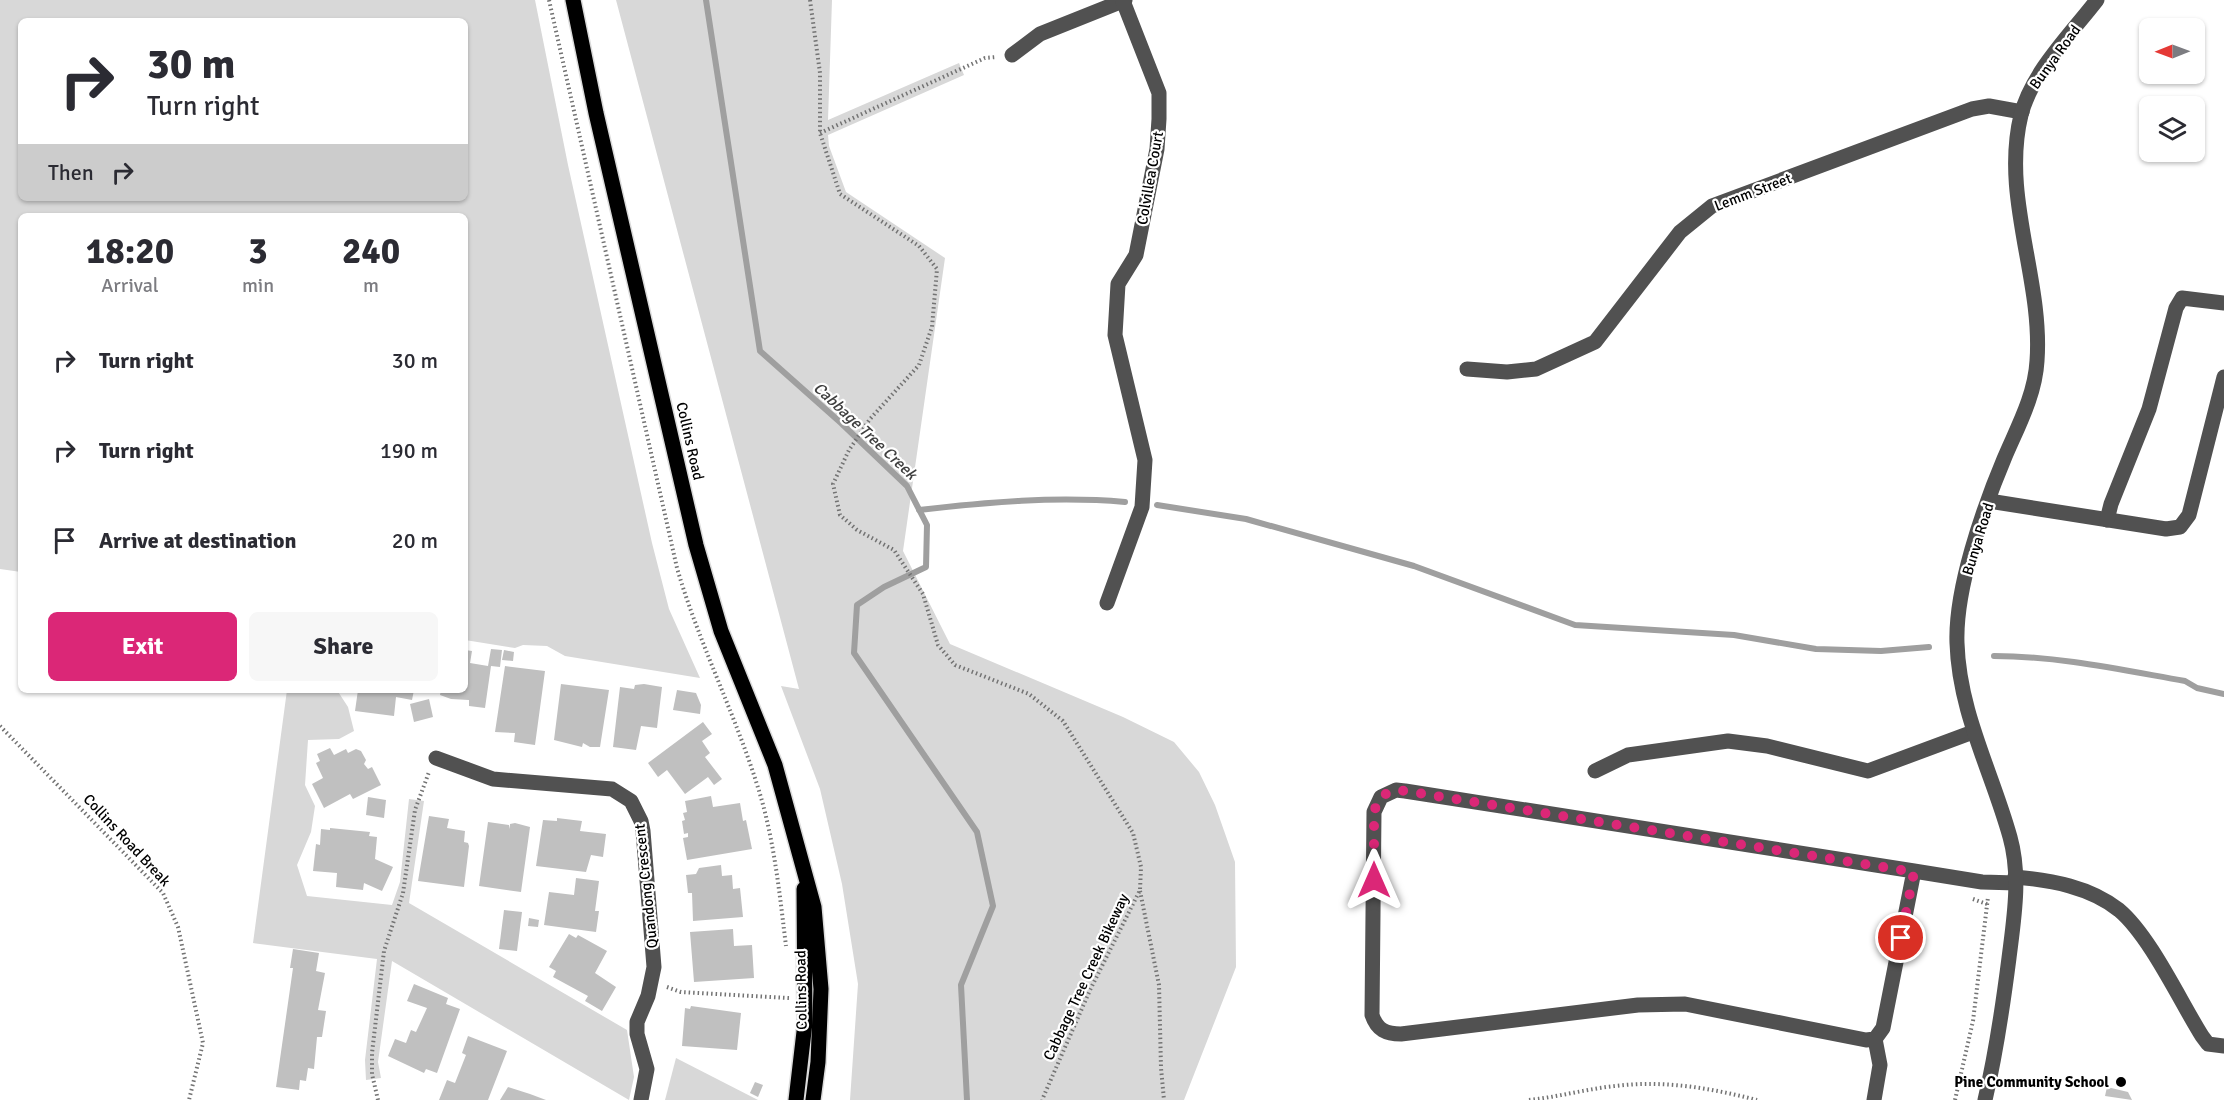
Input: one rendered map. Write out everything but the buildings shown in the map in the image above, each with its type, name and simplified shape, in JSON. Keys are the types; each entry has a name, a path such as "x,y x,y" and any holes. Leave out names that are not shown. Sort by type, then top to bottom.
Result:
{"main road":[{"name":"Collins Road","path":"573,0 596,113 696,544 721,631 775,765 814,907 821,989 818,1062 813,1100"},
{"name":"Collins Road","path":"796,1100 805,1023 806,950 802,910 805,880"}],"street":[{"path":"1012,55 1040,34 1124,0"},
{"name":"Colvillea Court","path":"1107,603 1142,507 1145,460 1115,335 1118,284 1136,255 1157,149 1159,119 1159,93 1124,0"},
{"name":"Bunya Road","path":"1985,1100 2006,980 2016,880 2011,840 1966,708 1959,664 1958,614 1971,555 1989,501 2022,417 2037,364 2034,295 2015,177 2016,141 2022,112 2032,86 2097,0"},
{"name":"Lemm Street","path":"1467,369 1507,372 1536,369 1595,342 1680,232 1712,206 1972,109 1989,106 2022,112"},
{"path":"2108,520 2111,504 2149,409 2176,308 2182,298 2224,303"},
{"path":"1989,501 2166,529 2180,527 2189,515 2224,377"},
{"path":"1595,771 1628,755 1728,741 1767,746 1868,771 1973,732"},
{"name":"Quandong Crescent","path":"436,758 493,779 612,789 631,801 641,820 643,831 654,967 652,984 637,1022 637,1034 647,1069 641,1100"},
{"path":"1875,1039 1866,1040 1685,1004 1659,1003 1401,1034 1385,1031 1375,1023 1372,1015 1374,812 1381,797 1396,790 1405,791 1989,883 2016,880 2076,888 2096,896 2120,911 2140,935 2208,1044 2224,1046"},
{"path":"1874,1100 1880,1065 1875,1039 1883,1028 1914,872"}],"path":[{"path":"549,0 677,568 690,614 717,676 762,800 778,873 786,950"},
{"name":"Cabbage Tree Creek Bikeway","path":"810,0 820,73 820,133 840,194 919,246 937,270 932,327 919,365 870,419 849,450 833,484 840,515 856,530 894,550 923,594 938,645 955,665 1029,693 1063,721 1088,757 1133,833 1141,867 1140,890 1090,990 1042,1100"},
{"path":"820,133 985,58 1012,55"},
{"name":"Collins Road Break","path":"0,726 163,893 178,927 203,1043 189,1100"},
{"path":"378,1100 372,1074 372,1053 384,951 403,894 415,810 436,758"},
{"path":"1955,1100 1973,1021 1989,883"},
{"path":"1140,890 1160,985 1161,1068 1164,1100"},
{"path":"652,984 681,992 789,998"},
{"path":"788,1009 789,990"},
{"path":"1529,1100 1616,1086 1655,1083 1686,1084 1757,1100"}],"shaded area":[{"path":"0,0 535,0 568,165 652,543 669,609 700,678 565,656 547,646 523,645 515,648 468,640 468,213 18,213 18,572 0,569"},
{"path":"616,0 832,0 828,120 959,63 964,75 828,135 829,146 846,192 945,258 903,551 950,644 1123,717 1174,742 1199,772 1215,805 1235,862 1236,967 1184,1100 850,1100 858,984 842,884 820,789 781,686 799,689"},
{"path":"287,693 339,693 348,707 354,731 339,739 308,740 305,785 315,806 311,832 297,865 307,896 392,905 400,882 409,799 424,801 409,903 627,1030 634,1077 629,1100 392,961 378,1062 381,1078 366,1080 365,1060 377,959 253,943"},
{"path":"676,1058 758,1100 665,1100"}],"waterway":[{"name":"Cabbage Tree Creek","path":"706,0 760,351 907,486 927,525 926,567 884,587 857,605 854,653 977,832 993,906 961,985 967,1100"},
{"path":"919,510 1022,501 1125,502"},
{"path":"1157,505 1246,519 1414,566 1575,625 1734,635 1816,649 1881,651 1929,647"},
{"path":"1994,656 2042,658 2114,668 2185,681 2197,688 2224,694"}],"place":[{"name":"Pine Community School","path":"2121,1082"}],"route":[{"path":"1374,880 1374,812 1381,797 1396,790 1914,872 1901,938"}]}
